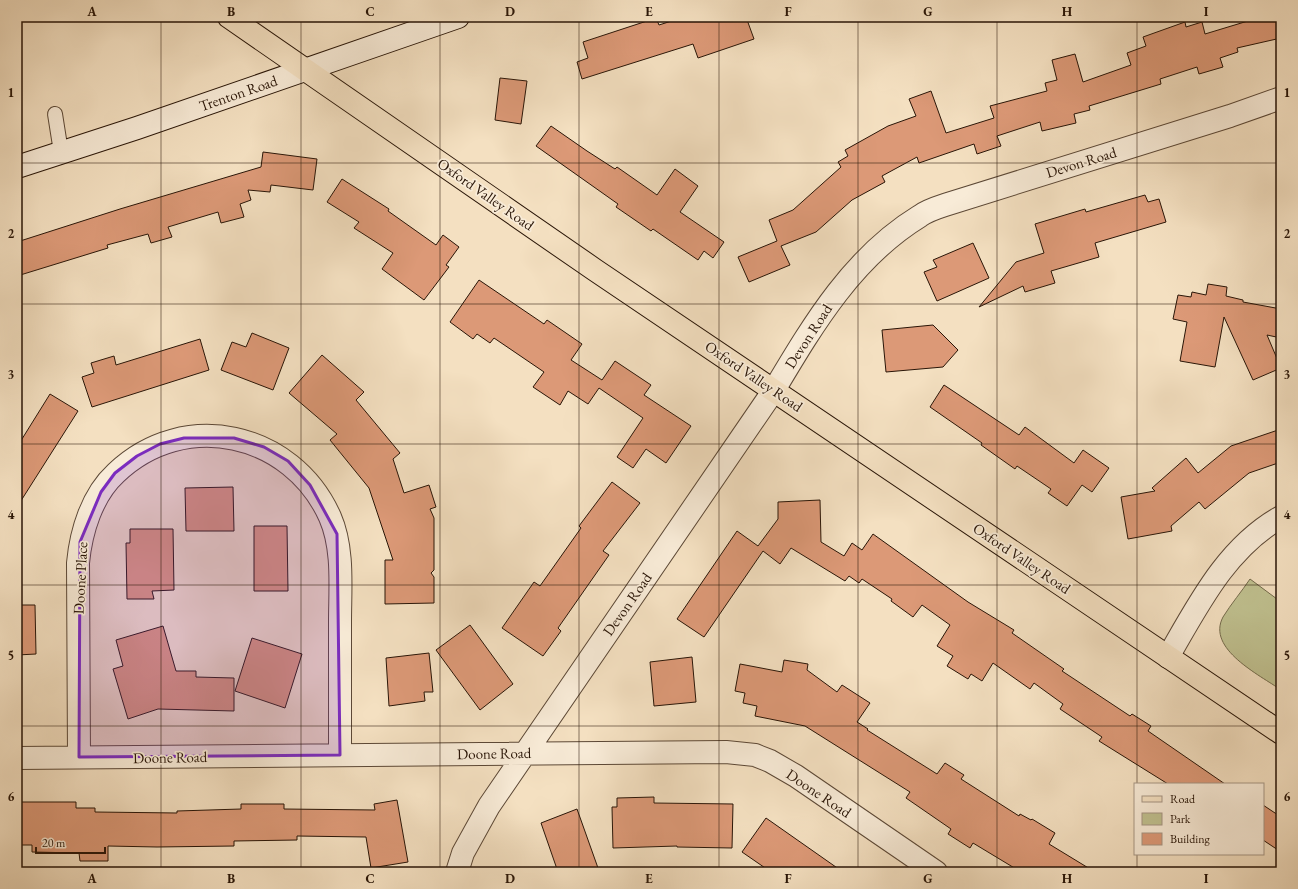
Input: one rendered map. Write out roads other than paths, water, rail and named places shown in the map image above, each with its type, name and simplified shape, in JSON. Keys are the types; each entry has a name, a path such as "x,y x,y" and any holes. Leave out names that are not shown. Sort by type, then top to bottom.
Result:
{"main road":[{"name":"Oxford Valley Road","path":"229,17 595,270 1281,733"}],"street":[{"name":"Trenton Road","path":"17,167 458,17"},
{"name":"Devon Road","path":"457,872 464,853 489,806 774,390 802,342 842,286 868,255 893,234 922,215 948,204 1230,116 1281,98"},
{"name":"Doone Place","path":"79,758 78,563 80,542 86,521 101,492 115,473 137,456 160,444 184,438 206,436 234,438 264,447 288,462 310,485 329,516 337,534 340,570 340,755"},
{"path":"1168,657 1208,587 1236,552 1259,531 1281,517"},
{"name":"Doone Road","path":"17,758 726,752 755,755 770,761 796,776 936,872"}],"lane":[{"path":"55,114 61,152"}]}
